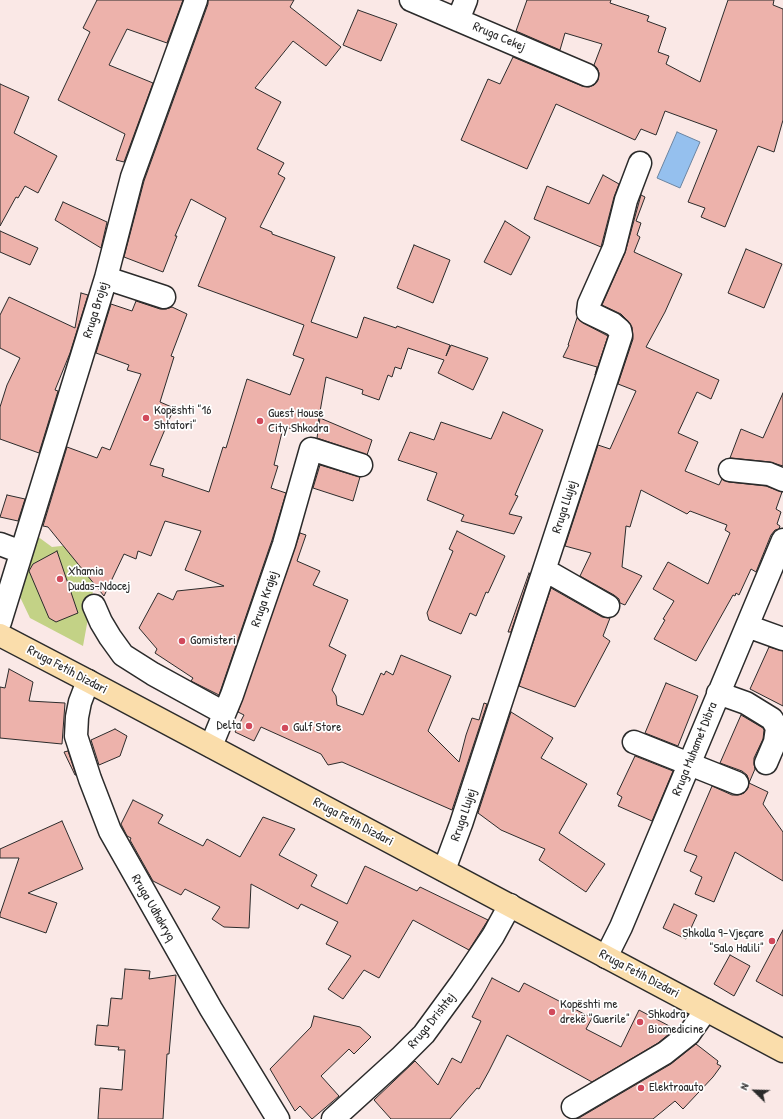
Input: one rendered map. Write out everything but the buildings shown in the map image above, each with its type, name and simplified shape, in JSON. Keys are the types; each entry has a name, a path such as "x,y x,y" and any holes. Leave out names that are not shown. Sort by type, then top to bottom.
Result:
{"main road":[{"name":"Rruga Fetih Dizdari","path":"0,635 783,1051"}],"street":[{"name":"Rruga Brojej","path":"0,622 106,278 132,177 196,0"},
{"name":"Rruga Cekej","path":"411,0 587,75"},
{"path":"458,20 466,0"},
{"name":"Rruga Llujej","path":"444,870 461,824 621,335 620,330 613,324 588,312 589,304 614,248 626,200 640,163"},
{"path":"106,278 164,297"},
{"name":"Rruga Krajej","path":"211,746 232,695 284,544 311,449 361,465"},
{"path":"730,470 769,474 783,480"},
{"name":"Rruga Muhamet Dibra","path":"606,957 621,927 783,540"},
{"path":"0,544 21,552"},
{"path":"545,570 608,606"},
{"path":"94,606 107,632 123,655 224,713"},
{"path":"747,626 783,639"},
{"name":"Rruga Udhakryq","path":"88,681 80,702 77,717 76,736 90,779 110,831 211,1009 278,1119"},
{"path":"718,693 746,703 772,719 777,728 775,742 766,763"},
{"path":"634,742 737,783"},
{"name":"Rruga Drishtej","path":"333,1119 424,1034 493,936 510,905"},
{"path":"573,1107 665,1053 689,1034 706,1010"}],"green space":[{"path":"37,536 52,547 70,545 95,580 83,646 30,618 20,597"}],"water":[{"path":"677,132 700,142 680,188 657,178"}],"place":[{"name":"Kopështi \"16 Shtatori\"","path":"146,418"},
{"name":"Guest House City Shkodra","path":"260,421"},
{"name":"Xhamia Dudas-Ndocej","path":"60,579"},
{"name":"Gomisteri","path":"182,641"},
{"name":"Delta","path":"249,726"},
{"name":"Gulf Store","path":"285,728"},
{"name":"Shkolla 9-Vjeçare \"Salo Halili\"","path":"772,941"},
{"name":"Kopështi me drekë \"Guerile\"","path":"552,1012"},
{"name":"Shkodra Biomedicine","path":"640,1022"},
{"name":"Elektroauto","path":"641,1088"}]}
